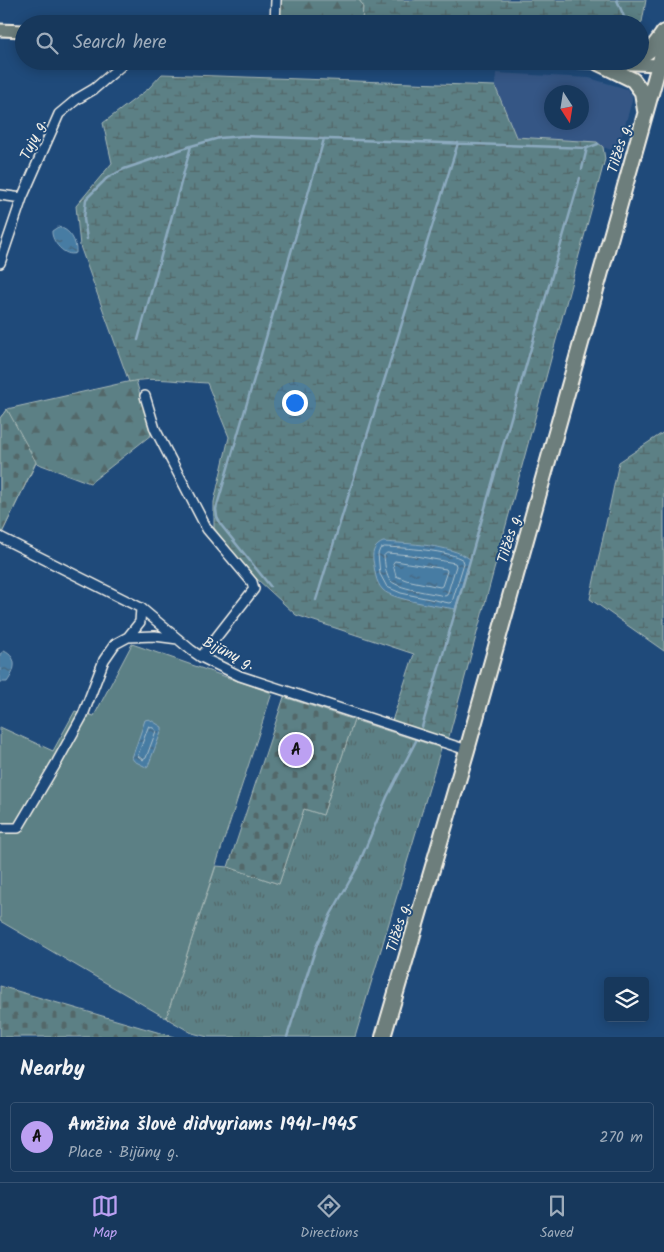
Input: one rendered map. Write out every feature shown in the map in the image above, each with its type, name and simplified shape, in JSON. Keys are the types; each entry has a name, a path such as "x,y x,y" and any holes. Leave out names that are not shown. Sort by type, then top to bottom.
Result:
{"highway":[{"path":"649,51 655,46 664,32"},
{"name":"Tilžės g.","path":"383,1037 467,750 645,114 662,65 664,47"},
{"path":"617,70 633,80 642,92 645,114"}],"main road":[{"path":"0,30 15,31"},
{"path":"649,64 662,65"}],"street":[{"path":"275,15 276,0"},
{"name":"Tujų g.","path":"0,263 22,198 59,114 77,99 94,90 116,70"},
{"path":"0,195 22,198"},
{"path":"145,396 155,430 207,529 252,582 254,589 201,657"},
{"name":"Bijūnų g.","path":"0,537 141,608 201,657 240,676 467,750"},
{"path":"0,828 18,828 83,715 104,660 115,644 128,637 140,622 141,608"},
{"path":"128,637 154,636 179,639"}],"shaded area":[{"path":"496,73 589,78 627,89 632,95 632,101 617,152 603,147 597,142 516,137 495,86"}],"green space":[{"path":"279,0 359,0 363,5 362,15 279,15"},
{"path":"359,0 646,0 643,15 362,15 363,5"},
{"path":"162,74 495,86 516,137 597,142 603,147 605,159 448,740 392,721 414,654 296,615 244,567 214,528 214,502 229,437 207,383 158,379 129,382 80,246 76,206 112,163 103,123 148,89"},
{"path":"136,380 151,435 90,483 36,463 2,533 0,532 0,418 7,409"},
{"path":"7,409 36,462 2,533 0,532 0,418"},
{"path":"664,432 664,651 590,599 619,462"},
{"path":"132,644 272,693 166,1018 0,921 0,727 53,751 75,711 94,716"},
{"path":"284,697 354,720 323,815 304,809 279,884 228,867"},
{"path":"354,720 441,748 355,1037 208,1037 192,1033 166,1018 216,866 228,867 279,884 304,809 323,815"},
{"path":"0,986 174,1037 0,1037"}],"water":[{"path":"58,227 66,230 72,237 76,253 67,253 56,244 52,231"},
{"path":"383,542 416,544 451,550 470,559 455,609 406,600 388,594 383,590 377,580 373,554 378,545"},
{"path":"4,651 12,657 14,669 7,682 0,682 0,654"},
{"path":"149,719 162,727 162,730 146,767 132,758 145,720"}],"waterway":[{"path":"617,0 623,15"},
{"path":"87,239 84,219 86,199 107,178 124,169 219,138 244,136 587,148"},
{"path":"270,586 221,525 216,509 324,139"},
{"path":"316,600 458,143"},
{"path":"582,169 587,148 598,144"},
{"path":"138,340 191,146"},
{"path":"422,727 580,178"},
{"path":"287,1037 316,947 331,914 357,868 387,797 417,739"}],"place":[{"name":"Amžina šlovė didvyriams 1941-1945","path":"296,750"}]}
